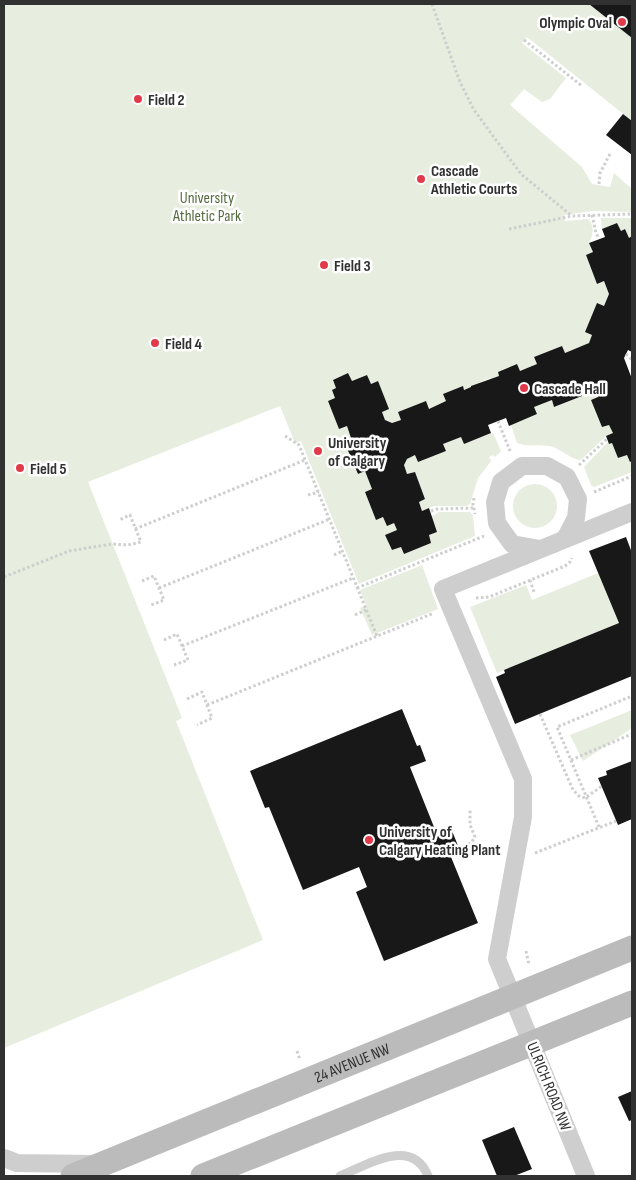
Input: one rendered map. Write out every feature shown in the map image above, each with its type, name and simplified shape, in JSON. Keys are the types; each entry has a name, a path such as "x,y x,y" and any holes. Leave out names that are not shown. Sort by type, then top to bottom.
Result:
{"street":[{"path":"564,539 576,518 578,499 567,477 546,466 522,466 502,482 495,502 497,523 512,544 540,549 632,512"},
{"name":"ULRICH ROAD NW","path":"540,549 443,589 523,779 523,817 497,958 586,1176"},
{"name":"24 AVENUE NW","path":"73,1176 632,948"},
{"path":"203,1176 632,1003"},
{"path":"4,1158 17,1163 103,1164"}],"lane":[{"path":"340,1176 387,1156 403,1154 413,1158 425,1168 428,1176"}],"path":[{"path":"432,4 460,82 474,110 521,174 572,216"},
{"path":"524,40 582,86"},
{"path":"598,184 600,173 610,154"},
{"path":"509,229 572,216 632,214"},
{"path":"592,215 599,239"},
{"path":"626,354 632,360"},
{"path":"498,421 510,452"},
{"path":"285,436 299,445 377,636"},
{"path":"579,466 607,439"},
{"path":"136,529 305,460"},
{"path":"593,500 593,493 632,476"},
{"path":"308,495 319,492"},
{"path":"430,511 437,509 474,508"},
{"path":"4,577 69,551 112,544 141,542 130,516 119,520"},
{"path":"159,588 330,519"},
{"path":"357,588 484,536"},
{"path":"334,555 343,552"},
{"path":"142,581 154,576 164,600 151,605"},
{"path":"182,646 353,578"},
{"path":"530,580 534,592"},
{"path":"355,615 366,610"},
{"path":"207,705 438,612"},
{"path":"164,640 178,634 188,660 174,665"},
{"path":"187,698 202,692 212,718 197,725"},
{"path":"599,828 557,727 632,696"},
{"path":"540,714 573,790 579,796 586,798"},
{"path":"571,760 632,734"},
{"path":"586,798 602,786"},
{"path":"459,848 471,843 475,837 470,824 470,809"},
{"path":"515,860 616,821"},
{"path":"526,951 529,965 528,970"}],"green space":[{"name":"University Athletic Park","path":"4,4 589,4 632,38 632,121 527,37 522,43 566,78 550,99 542,102 524,89 510,105 582,167 592,184 610,187 614,173 632,189 632,212 592,211 564,215 565,221 588,219 592,225 592,237 589,243 593,252 586,255 597,284 604,281 609,294 604,306 597,304 585,331 592,335 589,343 565,353 562,346 534,357 537,364 520,371 516,364 498,372 499,376 490,380 489,378 464,390 463,387 446,401 429,409 426,401 398,412 401,420 392,423 385,420 382,412 378,381 371,384 367,375 352,381 348,373 333,380 336,388 332,390 335,398 328,401 339,428 347,426 353,444 346,447 358,474 365,471 372,489 365,492 376,519 383,517 394,523 397,530 385,535 392,550 401,547 404,554 431,543 429,535 437,532 431,517 439,512 470,512 473,516 475,536 359,584 301,441 295,443 280,406 88,482 182,718 176,721 263,940 4,1048"},
{"path":"601,218 632,218 632,236 629,238 625,229 621,231 617,223 602,229"},
{"path":"588,385 595,388 598,397 592,400 602,427 609,425 613,433 606,436 583,458 580,460 576,459 550,446 517,443 511,425 537,414 534,407 552,400 555,407 582,396 579,389"},
{"path":"493,433 501,451 495,457 493,455 489,457 491,461 478,478 470,504 466,506 434,506 422,511 419,502 425,499 415,472 407,474 404,465 407,459 415,455 418,462 446,451 443,444 461,437 464,444"},
{"path":"608,442 609,444 612,443 618,458 627,455 630,462 632,461 632,472 594,487 591,485 584,467"},
{"path":"535,484 547,488 553,494 557,506 553,518 547,524 535,528 523,524 517,518 513,506 517,494 523,488"},
{"path":"422,565 438,609 372,635 360,608 366,605 360,590"},
{"path":"598,573 619,623 497,673 470,607 526,585 532,600"},
{"path":"632,710 632,728 583,761 570,735"}],"building":[{"name":"Olympic Oval","path":"589,4 632,4 632,38"},
{"path":"623,114 632,121 632,155 606,135"},
{"name":"Cascade Hall","path":"617,223 621,231 625,229 629,238 632,236 632,352 628,350 624,358 632,379 632,461 630,462 627,455 618,458 612,443 609,444 606,436 613,433 609,425 602,427 591,400 598,397 595,388 588,385 579,389 582,396 554,407 552,400 534,407 537,414 509,426 506,418 488,425 491,433 464,444 461,437 443,444 446,451 418,462 415,455 407,459 404,465 407,474 415,472 425,499 419,502 422,511 429,508 437,532 429,535 431,543 404,554 401,547 392,550 385,535 397,530 394,523 387,526 383,517 376,520 365,492 372,489 365,471 358,474 346,446 353,444 347,426 339,429 328,401 335,398 332,390 336,388 333,380 348,373 352,381 367,375 371,384 378,381 389,409 382,412 385,420 392,423 401,420 398,412 426,401 429,409 446,401 443,394 463,386 464,390 499,376 498,372 517,364 520,371 537,364 534,357 562,346 565,353 589,343 592,335 585,332 597,303 604,306 609,294 604,281 597,284 586,255 593,252 589,243 605,237 602,229"},
{"path":"626,537 632,553 632,676 515,724 496,677 505,673 504,670 619,623 589,551"},
{"name":"University of Calgary Heating Plant","path":"402,709 417,746 420,745 426,761 410,767 436,832 450,826 461,853 451,857 478,923 384,961 356,892 367,887 359,867 303,890 269,807 265,808 250,771"},
{"path":"632,761 632,819 618,825 598,778 607,775 606,771"},
{"path":"632,1091 632,1120 629,1121 618,1097"},
{"path":"514,1127 532,1169 514,1176 497,1176 482,1140"}],"place":[{"name":"Olympic Oval","path":"622,22"},
{"name":"Field 2","path":"138,99"},
{"name":"Cascade Athletic Courts","path":"421,179"},
{"name":"Field 3","path":"324,265"},
{"name":"Field 4","path":"155,343"},
{"name":"Cascade Hall","path":"524,388"},
{"name":"University of Calgary","path":"318,451"},
{"name":"Field 5","path":"20,468"},
{"name":"University of Calgary Heating Plant","path":"369,840"}]}
